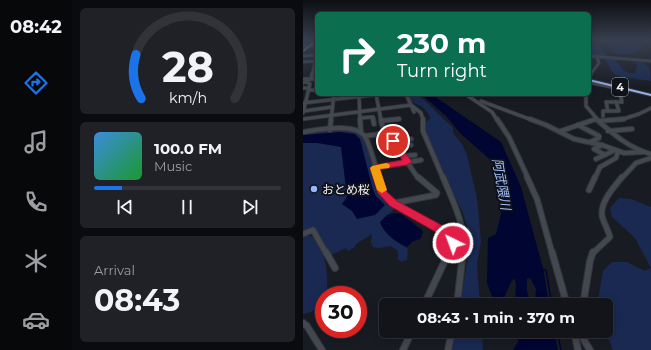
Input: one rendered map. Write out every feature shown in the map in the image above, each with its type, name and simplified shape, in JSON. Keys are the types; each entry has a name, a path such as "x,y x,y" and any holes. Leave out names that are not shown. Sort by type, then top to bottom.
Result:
{"highway":[{"name":"4","path":"591,79 618,84 651,94"},
{"name":"4","path":"591,80 651,94"}],"street":[{"path":"592,56 651,62"},
{"path":"591,76 599,63 597,57"},
{"path":"303,63 315,62"},
{"path":"304,83 311,79 315,65"},
{"path":"303,79 315,79"},
{"path":"304,83 310,83 304,105"},
{"path":"303,88 315,90"},
{"path":"608,111 606,102 622,102 621,88"},
{"path":"330,130 333,96"},
{"path":"304,105 354,96"},
{"path":"359,96 361,133"},
{"path":"376,96 381,121 388,133 419,179 437,194 394,203"},
{"path":"407,96 414,112"},
{"path":"469,96 488,108 497,118 509,137 523,166 537,199 565,298"},
{"path":"586,96 586,106 592,115 609,131 625,143 643,152 651,154"},
{"path":"474,99 561,131 574,139 602,145 617,151 631,153 643,152"},
{"path":"603,116 602,111 619,111 615,102"},
{"path":"304,105 332,107"},
{"path":"303,119 411,105"},
{"path":"411,105 423,117 423,131 460,218 463,233 463,247 458,298"},
{"path":"561,131 598,120 621,120 651,108"},
{"path":"360,118 373,117 374,124"},
{"path":"381,121 399,119"},
{"path":"578,125 599,136 599,138 590,142"},
{"path":"303,132 353,129 361,133 365,136 383,193 394,203 452,236 454,239 427,298"},
{"path":"609,131 632,129"},
{"path":"365,136 388,133"},
{"path":"393,141 411,139"},
{"path":"397,147 411,145"},
{"path":"602,145 594,149 605,155"},
{"path":"596,159 617,151"},
{"path":"589,190 597,168 601,164 615,158 617,151"},
{"path":"404,156 415,154"},
{"path":"584,298 590,261 593,252 610,237 602,216 601,208 626,173 637,162 651,158"},
{"path":"375,168 421,160"},
{"path":"303,234 313,230 335,268"},
{"path":"303,323 307,326 322,350"},
{"path":"403,350 409,338"},
{"path":"448,350 451,338"},
{"path":"576,338 579,350"},
{"path":"584,338 590,350"}],"shaded area":[{"path":"602,56 615,59 623,70 629,73 635,73 637,66 635,62 643,62 650,69 651,81 622,77 614,74"},
{"path":"409,96 420,96 453,128 453,133 462,144 467,155 477,198 481,241 477,264 479,298 461,298 469,251 468,230 463,213 428,138 423,124 431,118 423,107 412,102"},
{"path":"338,129 356,131 365,138 380,191 397,206 383,220 391,237 408,249 407,260 401,262 398,259 398,251 391,246 379,248 373,247 371,243 372,234 348,251 346,248 329,256 313,229 303,233 303,133"},
{"path":"619,198 631,199 651,207 651,268 635,238 612,217 610,208"},
{"path":"303,236 311,236 316,241 323,255 327,271 327,286 315,286 315,309 311,312 303,314"},
{"path":"612,262 627,262 645,271 651,268 651,350 613,350 608,338 613,338 613,298 598,298 603,271"},
{"path":"453,338 482,338 483,350 450,350"}],"water":[{"name":"阿武隈川","path":"423,96 434,96 501,142 521,187 544,272 548,298 535,298 536,289 530,278 527,279 529,298 515,298 516,284 514,278 504,298 492,298 487,283 488,238 496,234 501,214 500,193 493,162 461,134 446,116"},
{"path":"340,132 355,134 360,139 373,190 376,196 385,205 375,215 357,219 352,211 342,204 347,197 341,147 317,143 303,143 303,135"},
{"path":"394,213 401,214 422,230 423,233 420,239 412,242 407,247 387,234 380,222 387,215"},
{"path":"512,338 555,338 558,350 513,350 519,340"}],"waterway":[{"path":"543,270 546,270 551,298"},
{"path":"558,338 561,350"}],"slow traffic":[{"path":"382,190 375,168 386,166"}],"place":[{"name":"おとめ桜","path":"314,189"}],"route":[{"path":"393,141 407,162 375,168 384,195 394,203 452,236 454,239 453,243"}]}
